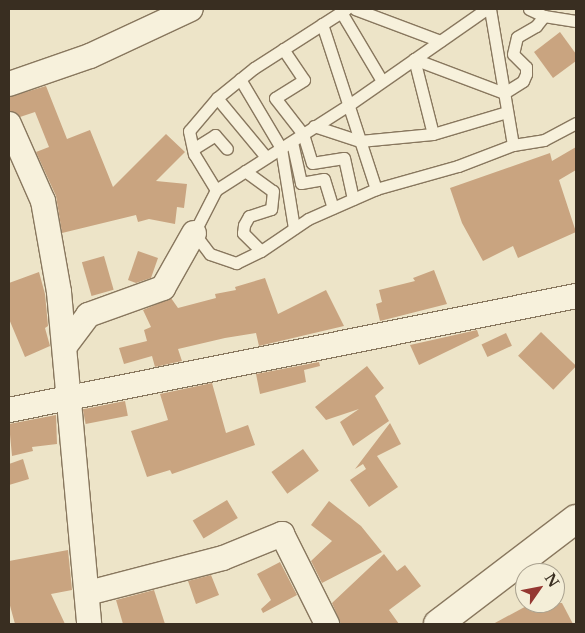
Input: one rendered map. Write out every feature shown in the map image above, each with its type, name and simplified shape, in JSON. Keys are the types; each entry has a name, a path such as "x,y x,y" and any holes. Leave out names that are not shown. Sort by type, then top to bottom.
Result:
{"main road":[{"path":"438,624 576,519"}],"street":[{"path":"9,84 90,56 190,9"},
{"path":"9,124 43,201 65,346 68,397 88,592 89,624"},
{"path":"65,346 88,315 163,288 194,233"},
{"path":"9,410 576,296"},
{"path":"88,592 223,558 282,534 327,624"}],"lane":[{"path":"356,9 440,41"},
{"path":"486,9 350,104 216,190 194,233 210,254 236,263 261,251 294,228 376,189 458,166 513,144 544,140 576,123"},
{"path":"490,9 513,144"},
{"path":"529,9 544,16 576,21"},
{"path":"216,190 193,149 189,131 217,98 240,79 283,49 343,10 382,81"},
{"path":"504,93 523,81 526,74 526,67 513,54 517,38 536,26 544,16"},
{"path":"322,24 350,104 360,142 376,189"},
{"path":"283,49 304,80 275,98 303,134 312,163 344,158 353,199"},
{"path":"414,59 504,93"},
{"path":"414,59 433,134"},
{"path":"240,79 281,148 294,228"},
{"path":"217,98 266,157"},
{"path":"314,126 360,142 433,134 507,112"},
{"path":"193,149 215,134 227,149"},
{"path":"292,142 301,183 324,179 333,208"},
{"path":"245,171 273,191 271,209 250,216 244,224 243,233 261,251"}],"building":[{"path":"560,32 576,54 576,61 553,78 534,52"},
{"path":"46,86 67,139 90,130 113,187 166,134 185,152 156,181 187,184 184,208 177,207 175,224 149,219 138,222 136,215 62,233 56,196 36,152 49,147 35,112 20,117 9,111 9,97"},
{"path":"576,147 576,170 559,180 576,232 518,258 513,246 483,261 462,223 450,188 550,153 552,161"},
{"path":"138,251 158,258 151,278 136,283 128,280"},
{"path":"104,256 114,290 92,296 82,262"},
{"path":"434,270 447,304 380,321 376,304 382,302 379,290 415,281 413,278"},
{"path":"39,272 45,294 48,326 45,328 50,346 25,357 9,319 9,283"},
{"path":"265,278 278,314 326,290 344,326 259,346 256,333 225,338 178,349 182,361 155,367 152,356 124,364 119,348 147,341 144,330 151,327 143,310 171,298 178,308 216,298 215,294 236,290 235,287"},
{"path":"477,330 479,336 419,365 410,345"},
{"path":"541,332 576,366 553,390 518,356"},
{"path":"506,333 512,346 487,357 482,344"},
{"path":"319,362 320,366 304,370 306,382 260,394 256,374"},
{"path":"367,366 384,388 375,396 389,421 353,446 340,422 359,409 326,420 315,407"},
{"path":"212,383 226,433 248,425 255,445 172,474 170,470 147,477 131,431 168,420 160,394"},
{"path":"125,401 128,416 86,424 83,409"},
{"path":"56,415 57,444 32,447 33,451 12,456 9,424"},
{"path":"390,423 401,444 377,456 398,487 369,507 350,480 366,469 363,464 355,469"},
{"path":"303,449 319,471 287,494 271,472"},
{"path":"23,459 29,479 9,485 9,464"},
{"path":"227,500 238,518 204,539 193,521"},
{"path":"329,501 361,526 382,552 322,583 311,561 332,541 311,525"},
{"path":"68,550 72,590 51,594 65,624 15,624 9,602 9,561"},
{"path":"384,554 397,571 405,565 421,586 389,610 399,624 341,624 332,603"},
{"path":"280,562 297,595 263,613 261,609 271,600 257,574"},
{"path":"211,575 219,595 196,604 188,581"},
{"path":"154,590 165,624 123,624 116,600"},
{"path":"565,609 573,624 493,624 515,612 565,613"}]}
